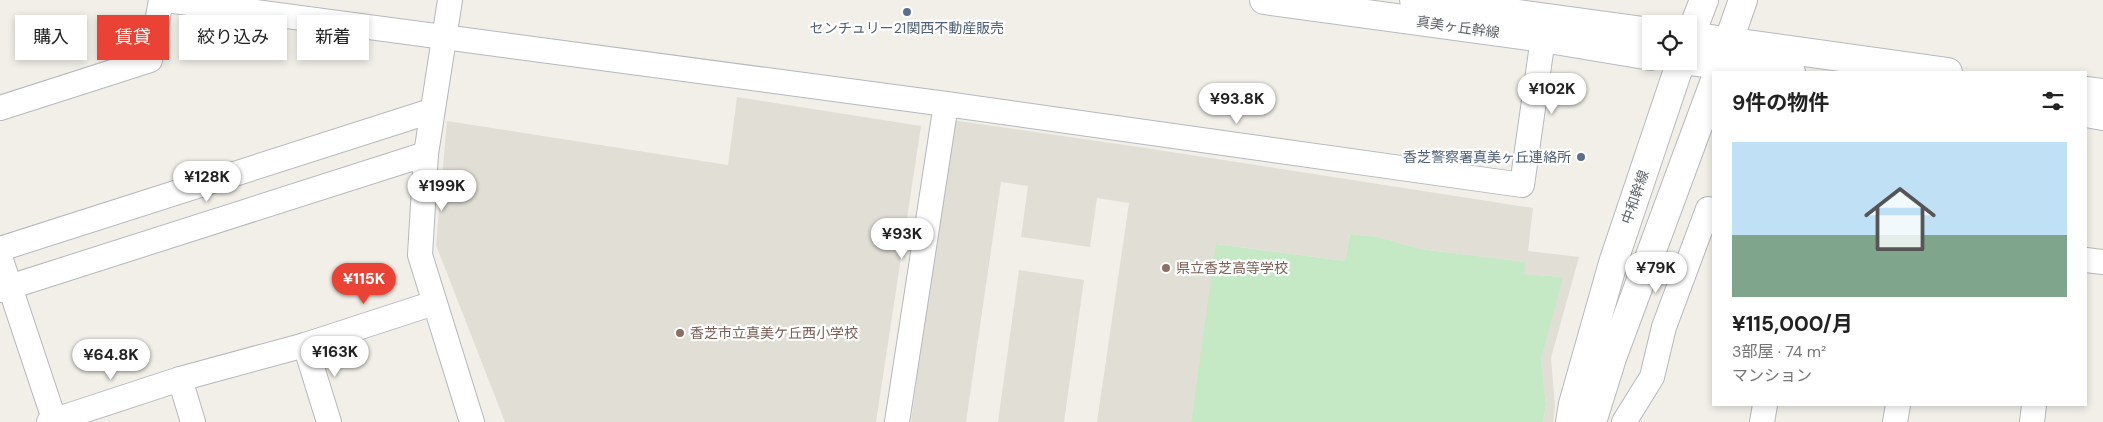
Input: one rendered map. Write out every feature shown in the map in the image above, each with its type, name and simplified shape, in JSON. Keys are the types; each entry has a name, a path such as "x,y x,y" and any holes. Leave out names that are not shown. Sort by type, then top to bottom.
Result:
{"street":[{"path":"0,108 150,60 161,0"},
{"path":"166,0 946,104 1522,185 1543,38"},
{"path":"450,0 446,36 431,111 426,154 420,255 472,422"},
{"name":"真美ヶ丘幹線","path":"1264,0 1543,38 1642,54"},
{"name":"真美ヶ丘幹線","path":"1414,0 1642,31"},
{"name":"中和幹線","path":"1697,19 1704,0"},
{"path":"1720,65 1743,0"},
{"path":"1697,52 1720,65 1781,71"},
{"path":"1720,65 1915,71"},
{"name":"中和幹線","path":"1570,422 1612,263 1679,70"},
{"path":"1592,422 1615,348 1712,87"},
{"path":"2087,91 2103,93"},
{"path":"897,422 946,104"},
{"path":"0,250 431,111"},
{"path":"2087,113 2103,116"},
{"path":"5,288 426,154"},
{"path":"1624,422 1652,377 1664,327 1708,209 1712,210"},
{"path":"0,257 5,288 53,421 180,379 305,345 434,303"},
{"path":"2087,260 2103,262"},
{"path":"305,345 329,422"},
{"path":"180,379 193,422"},
{"path":"1762,422 1765,406"},
{"path":"1895,422 1898,406"},
{"path":"2032,422 2034,406"}],"shaded area":[{"name":"香芝市立真美ケ丘西小学校","path":"737,97 921,126 876,422 505,422 436,245 447,121 728,165"},
{"name":"県立香芝高等学校","path":"951,120 1533,208 1528,251 1579,257 1551,358 1555,406 1553,422 1543,422 1546,405 1541,360 1562,277 1523,274 1526,262 1420,249 1379,237 1350,234 1345,261 1217,244 1191,422 1097,422 1129,203 1097,198 1090,247 1021,237 1028,186 1001,182 966,422 911,422"},
{"path":"1019,270 1084,280 1064,422 998,422"}],"green space":[{"path":"1350,234 1379,237 1420,249 1526,262 1524,274 1563,277 1541,360 1546,405 1543,422 1191,422 1216,244 1345,261"}],"place":[{"name":"センチュリー21関西不動産販売","path":"907,12"},
{"name":"香芝警察署真美ヶ丘連絡所","path":"1581,157"},
{"name":"県立香芝高等学校","path":"1166,268"},
{"name":"香芝市立真美ケ丘西小学校","path":"680,333"}]}
